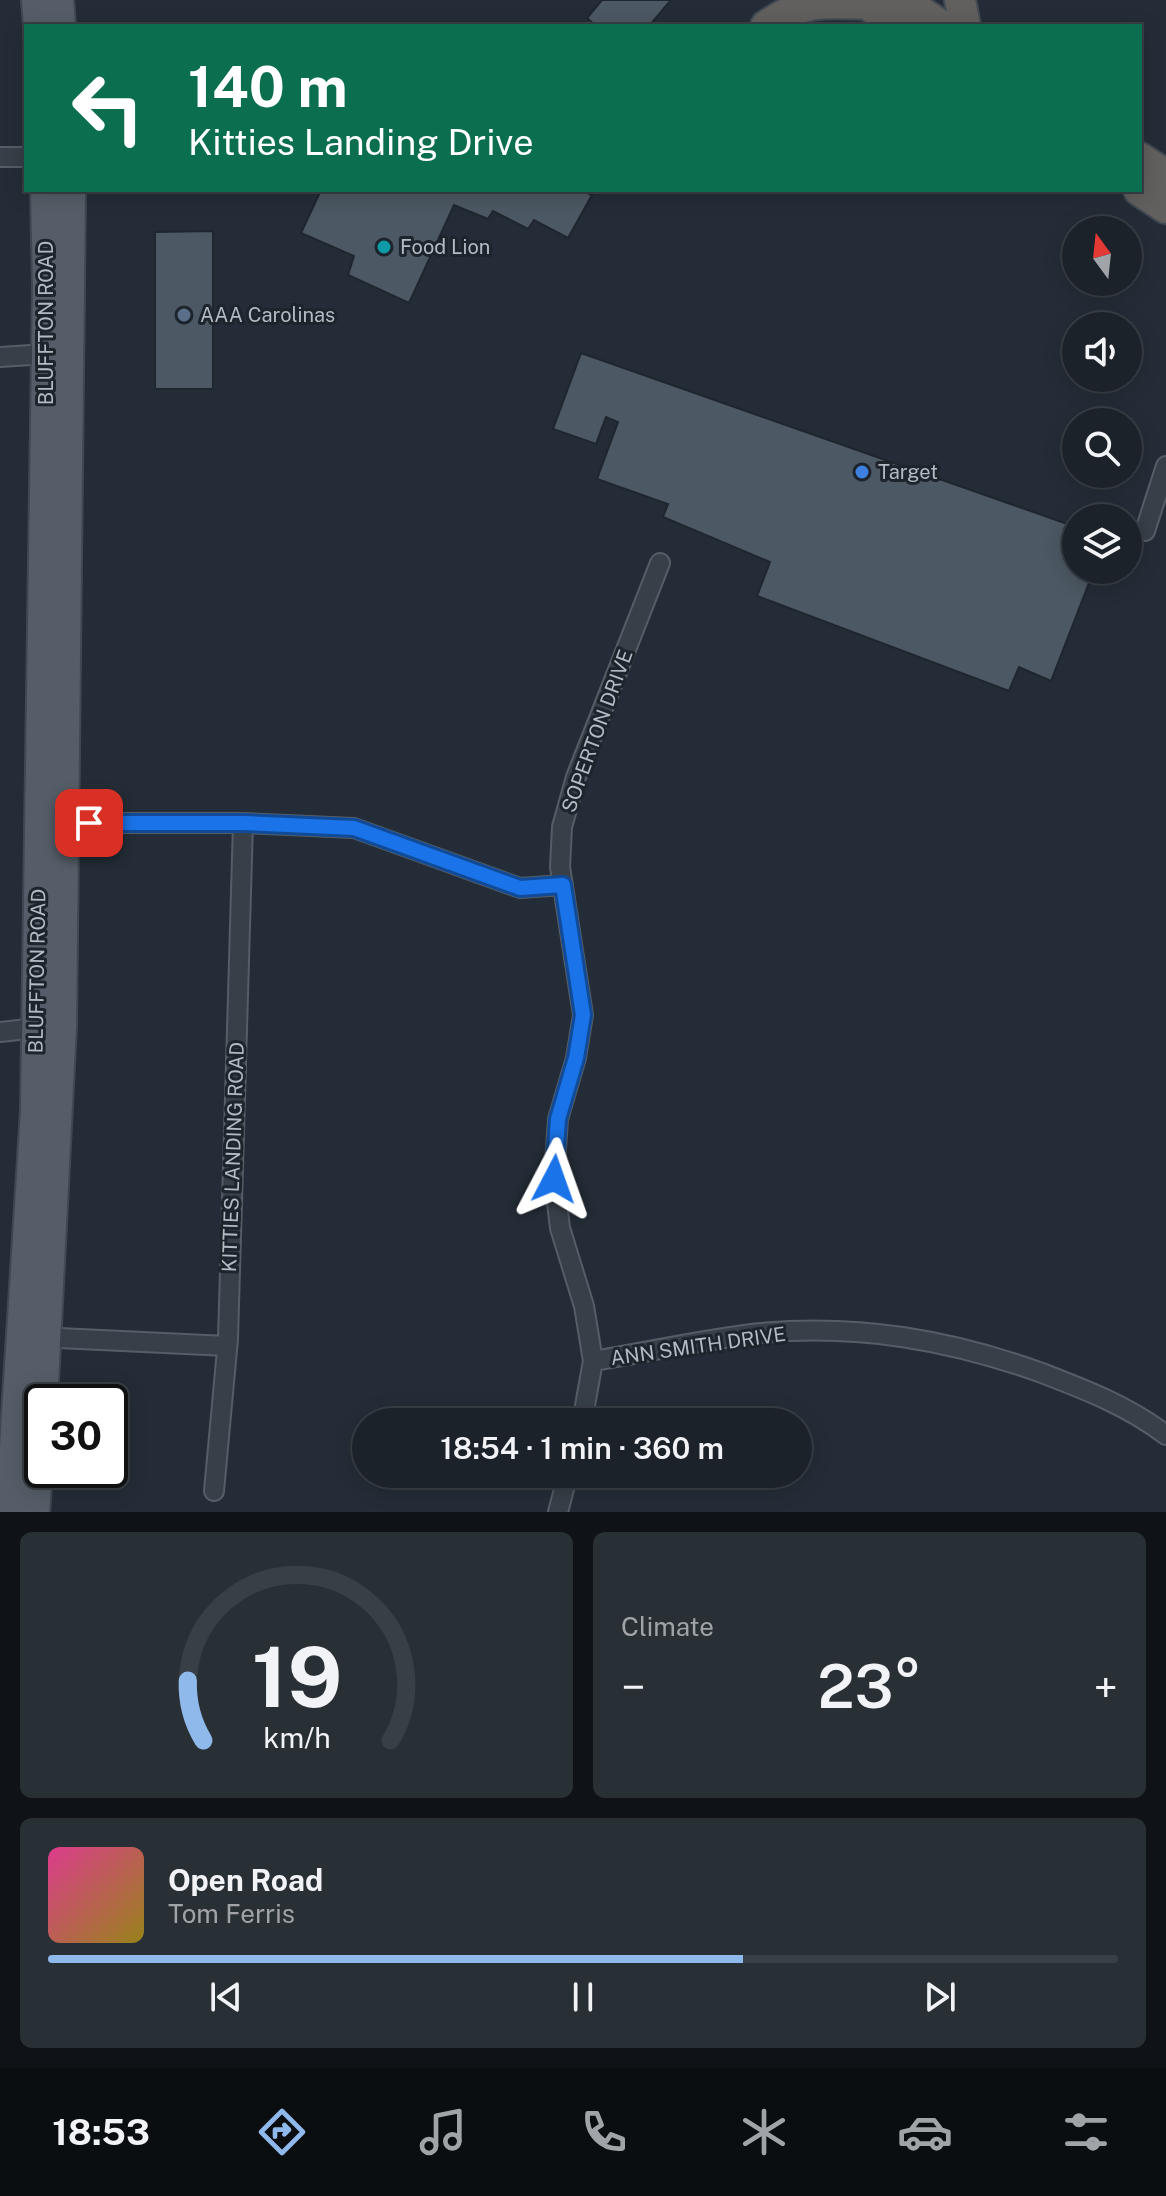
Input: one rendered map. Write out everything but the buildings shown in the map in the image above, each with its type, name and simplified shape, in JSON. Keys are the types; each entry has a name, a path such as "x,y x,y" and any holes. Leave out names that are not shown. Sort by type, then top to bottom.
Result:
{"highway":[{"path":"750,24 766,0"},
{"path":"903,0 939,24"},
{"path":"960,0 965,24"},
{"path":"768,24 782,12 800,4 818,2 864,2 896,24"},
{"path":"1142,159 1166,175"},
{"path":"1142,192 1166,208"}],"main road":[{"path":"36,0 38,24"},
{"path":"59,0 61,24"},
{"name":"BLUFFTON ROAD","path":"45,192 49,1027"},
{"name":"BLUFFTON ROAD","path":"10,1512 36,1336 49,1027 64,823 71,192"},
{"name":"BLUFFTON ROAD","path":"36,1336 41,1384"},
{"path":"35,1512 37,1488"}],"street":[{"path":"0,157 24,157"},
{"path":"0,357 46,354"},
{"path":"1145,531 1166,466"},
{"name":"SOPERTON DRIVE","path":"585,1408 593,1361 584,1306 560,1228 554,1179 558,1119 576,1058 583,1015 560,867 562,827 576,777 660,563"},
{"path":"64,823 243,823 354,828 520,888 563,885"},
{"name":"KITTIES LANDING ROAD","path":"214,1491 227,1346 243,823"},
{"path":"0,1032 49,1027"},
{"name":"ANN SMITH DRIVE","path":"593,1361 761,1333 851,1331 916,1337 1013,1363 1099,1394 1166,1435"},
{"path":"36,1336 227,1346"},
{"path":"558,1512 564,1488"}],"place":[{"name":"Food Lion","path":"384,247"},
{"name":"AAA Carolinas","path":"184,315"},
{"name":"Target","path":"862,472"}],"route":[{"path":"89,823 243,823 354,828 520,888 563,885 583,1015 576,1058 558,1119 554,1179"}]}
